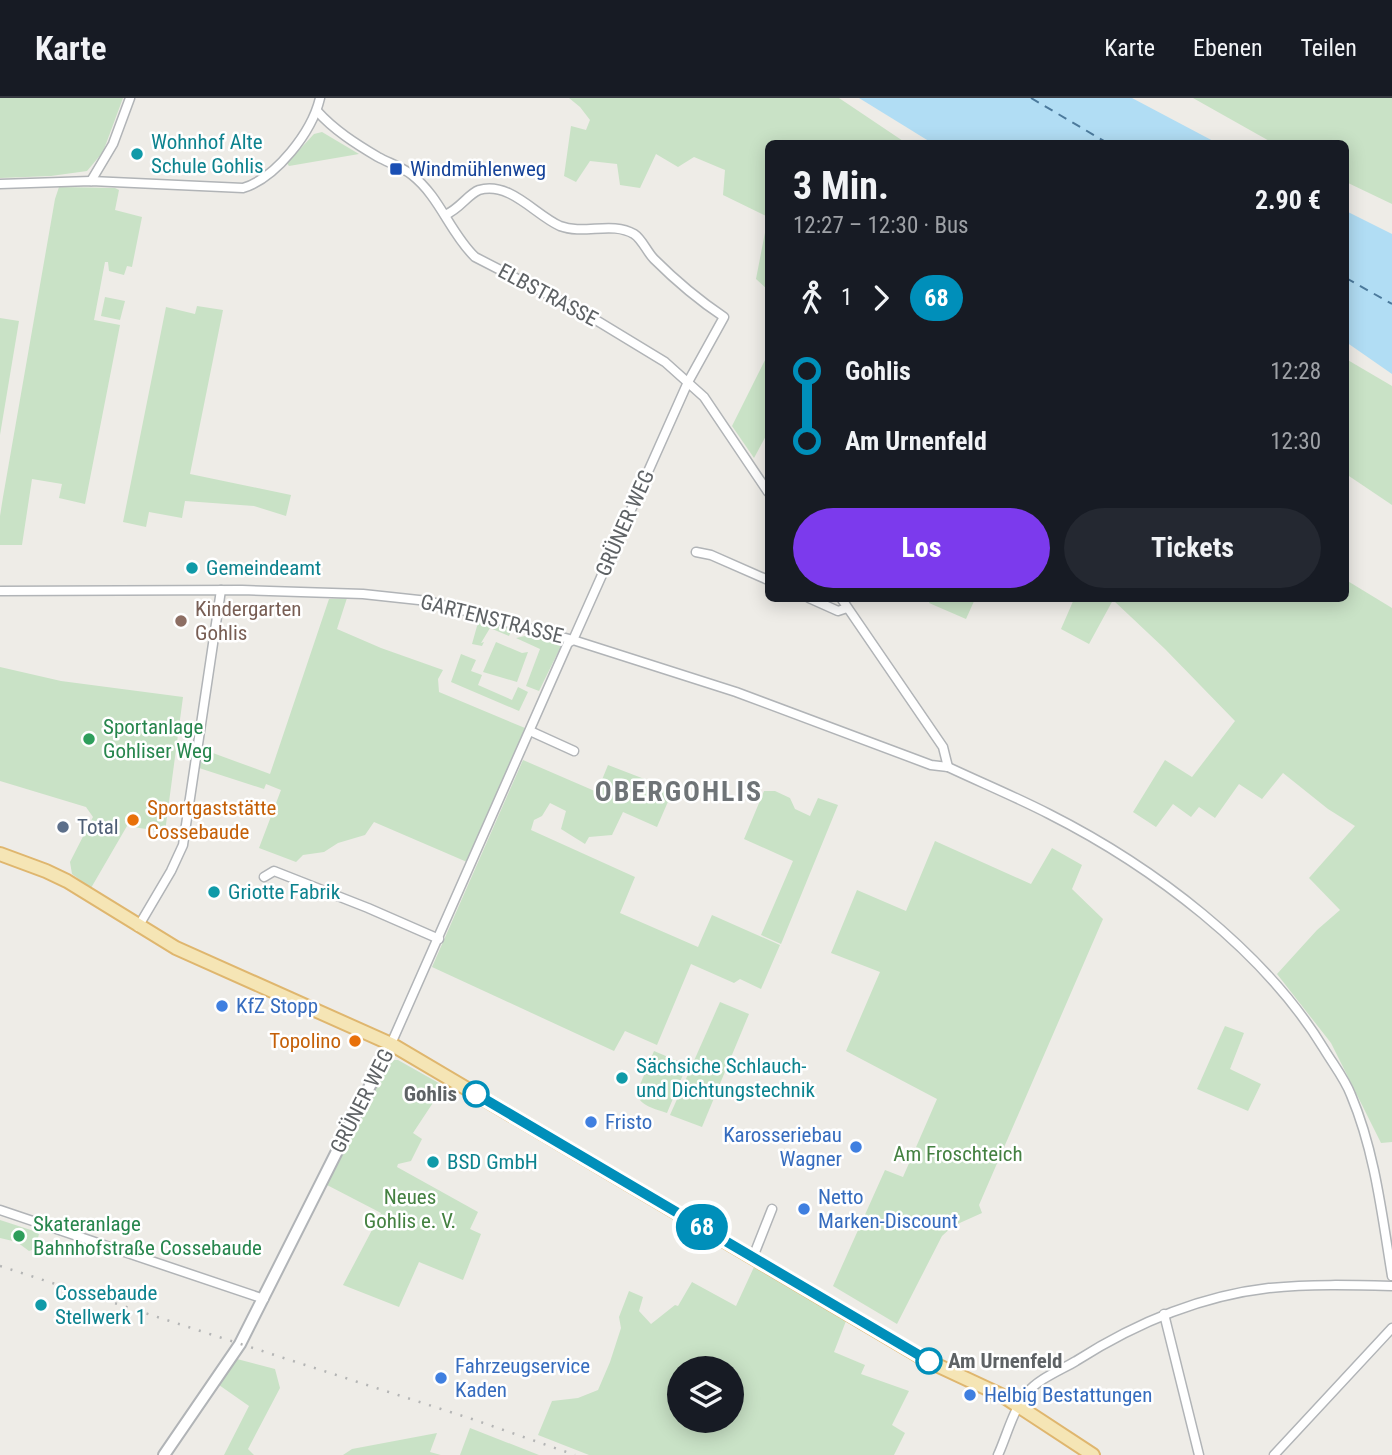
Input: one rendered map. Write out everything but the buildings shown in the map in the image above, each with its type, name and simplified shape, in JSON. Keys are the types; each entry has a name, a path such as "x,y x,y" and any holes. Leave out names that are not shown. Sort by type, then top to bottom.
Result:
{"main road":[{"path":"0,854 46,870 67,881 176,948 391,1044 928,1361 1003,1396 1093,1455"}],"street":[{"path":"91,181 113,144 130,98"},
{"path":"0,184 91,181 243,188 261,181 284,159 308,128 320,98"},
{"name":"ELBSTRASSE","path":"317,111 349,139 410,173 427,189 464,247 475,257 586,314 665,362 704,397 765,488"},
{"name":"GRÜNER WEG","path":"164,1455 237,1348 391,1044 568,643 573,640 688,382 724,317 654,258 636,235 620,229 582,230 561,226 509,193 488,189 476,191 457,211 445,215"},
{"path":"696,552 711,555 765,579"},
{"path":"138,927 183,845 221,590"},
{"name":"GARTENSTRASSE","path":"0,591 221,590 363,594 428,601 573,640 736,692 932,765 948,767 1048,813 1115,851 1203,916 1276,982 1305,1017 1351,1094 1374,1168 1392,1276"},
{"path":"818,602 838,611 847,608"},
{"path":"843,602 943,747 948,767"},
{"path":"530,731 574,751"},
{"path":"264,877 274,871 439,939"},
{"path":"753,1258 772,1209"},
{"path":"0,1210 264,1299"},
{"path":"998,1455 1018,1406 1030,1390 1112,1338 1164,1314 1214,1298 1268,1288 1392,1286"},
{"path":"1164,1314 1199,1455"},
{"path":"1274,1455 1392,1328"}],"green space":[{"path":"0,98 123,98 103,152 87,171 0,178"},
{"path":"569,98 839,98 902,140 765,140 765,216 723,195 725,170 694,157 678,167 656,154 640,188 620,185 617,164 590,161 576,182 564,176 571,126 586,130 590,120"},
{"path":"1193,98 1392,98 1392,204 1349,183 1349,140 1268,140"},
{"path":"322,132 359,154 289,166 287,163 314,134"},
{"path":"59,187 115,188 119,190 115,210 142,217 132,267 127,266 124,275 109,271 108,262 105,262 94,320 120,325 85,504 59,498 62,484 32,479 22,545 0,545 3,497"},
{"path":"765,232 765,287 756,279"},
{"path":"105,297 125,301 120,320 101,316"},
{"path":"197,306 223,310 190,474 291,495 286,516 254,506 185,501 182,518 149,512 146,527 123,522 166,307 195,314"},
{"path":"0,318 19,321 0,435"},
{"path":"765,360 765,438 754,458 732,426"},
{"path":"1349,361 1392,386 1392,505 1349,476"},
{"path":"1349,582 1392,608 1392,1142 1381,1143 1331,1043 1277,974 1317,930 1340,910 1309,878 1355,826 1328,809 1283,773 1262,799 1239,784 1215,818 1199,807 1191,817 1173,804 1156,827 1133,812 1165,760 1192,777 1235,721 1115,602 1349,602"},
{"path":"347,598 337,629 443,670 438,679 439,692 525,728 467,862 374,822 365,835 338,843 324,852 303,855 296,862 259,848 281,790 266,784 264,789 199,768 202,749 270,774 329,599"},
{"path":"929,602 974,602 966,619"},
{"path":"1073,602 1112,602 1089,644 1061,629"},
{"path":"479,619 512,629 509,636 490,628 481,643 484,642 482,646 472,644"},
{"path":"534,634 563,642 539,691 526,686 540,649 516,638"},
{"path":"496,642 522,653 528,652 517,682 483,672"},
{"path":"461,654 476,660 471,671 482,675 478,685 512,700 518,687 528,692 519,711 451,682"},
{"name":"Sportanlage Gohliser Weg","path":"0,667 61,681 183,697 165,832 127,826 91,888 72,874 70,862 93,817 86,807 0,781"},
{"path":"523,760 597,792 608,765 673,790 657,827 623,812 612,835 589,837 585,844 561,829 566,811 550,803 542,816 534,820 531,830 635,877 620,913 698,947 712,915 780,945 761,989 740,979 734,983 691,964 657,1045 625,1031 614,1051 432,967"},
{"path":"764,791 775,791 790,798 795,809 810,816 818,798 838,805 781,944 761,935 793,861 744,839"},
{"name":"Am Froschteich","path":"935,841 1031,884 1052,848 1082,865 1072,889 1103,919 979,1205 982,1213 953,1226 942,1236 897,1324 833,1286 885,1170 903,1177 937,1099 846,1051 880,972 831,953 857,890 906,911"},
{"path":"720,1002 749,1014 702,1127 670,1115"},
{"path":"1225,1026 1244,1033 1230,1069 1261,1084 1248,1111 1197,1089"},
{"path":"654,1051 687,1065 667,1113 644,1104 638,1097 637,1092"},
{"name":"Neues Gohlis e. V.","path":"394,1060 444,1086 413,1133 422,1139 411,1161 398,1164 397,1167 478,1212 470,1229 481,1234 463,1280 419,1262 399,1307 343,1285 381,1213 327,1185 389,1062"},
{"name":"Skateranlage Bahnhofstraße Cossebaude","path":"0,1220 37,1232 39,1234 35,1249 29,1251 17,1242 0,1238"},
{"path":"754,1267 846,1321 834,1352 865,1365 861,1374 909,1391 892,1425 905,1433 894,1455 589,1455 538,1435 552,1401 578,1398 598,1390 621,1328 619,1317 629,1291 643,1297 639,1311 651,1324 675,1305 678,1306 692,1282 736,1306"},
{"path":"237,1359 275,1369 280,1388 248,1449 254,1455 224,1455 249,1406 219,1385"},
{"path":"470,1428 539,1455 460,1455"},
{"path":"437,1433 430,1452 441,1455 343,1455 352,1449"}],"water":[{"path":"859,98 1132,98 1211,140 927,140"},
{"path":"1349,212 1392,234 1392,374 1349,344"}],"ferry route":[{"path":"1031,98 1102,140"},
{"path":"1349,280 1392,304"}],"railway":[{"path":"0,1266 575,1455"}],"bus line":[{"name":"68","path":"476,1094 929,1361"}],"place":[{"name":"Wohnhof Alte Schule Gohlis","path":"137,154"},
{"name":"Windmühlenweg","path":"396,169"},
{"name":"Gemeindeamt","path":"192,568"},
{"name":"Kindergarten Gohlis","path":"181,621"},
{"name":"Sportanlage Gohliser Weg","path":"89,739"},
{"name":"Sportgaststätte Cossebaude","path":"133,820"},
{"name":"Total","path":"63,827"},
{"name":"Griotte Fabrik","path":"214,892"},
{"name":"KfZ Stopp","path":"222,1006"},
{"name":"Topolino","path":"355,1041"},
{"name":"Sächsiche Schlauch- und Dichtungstechnik","path":"622,1078"},
{"name":"Gohlis","path":"476,1094"},
{"name":"Fristo","path":"591,1122"},
{"name":"Karosseriebau Wagner","path":"856,1147"},
{"name":"BSD GmbH","path":"433,1162"},
{"name":"Netto Marken-Discount","path":"804,1209"},
{"name":"Skateranlage Bahnhofstraße Cossebaude","path":"19,1236"},
{"name":"Cossebaude Stellwerk 1","path":"41,1305"},
{"name":"Am Urnenfeld","path":"929,1361"},
{"name":"Fahrzeugservice Kaden","path":"441,1378"},
{"name":"Helbig Bestattungen","path":"970,1395"}],"district":[{"name":"OBERGOHLIS","path":"679,791"}]}
